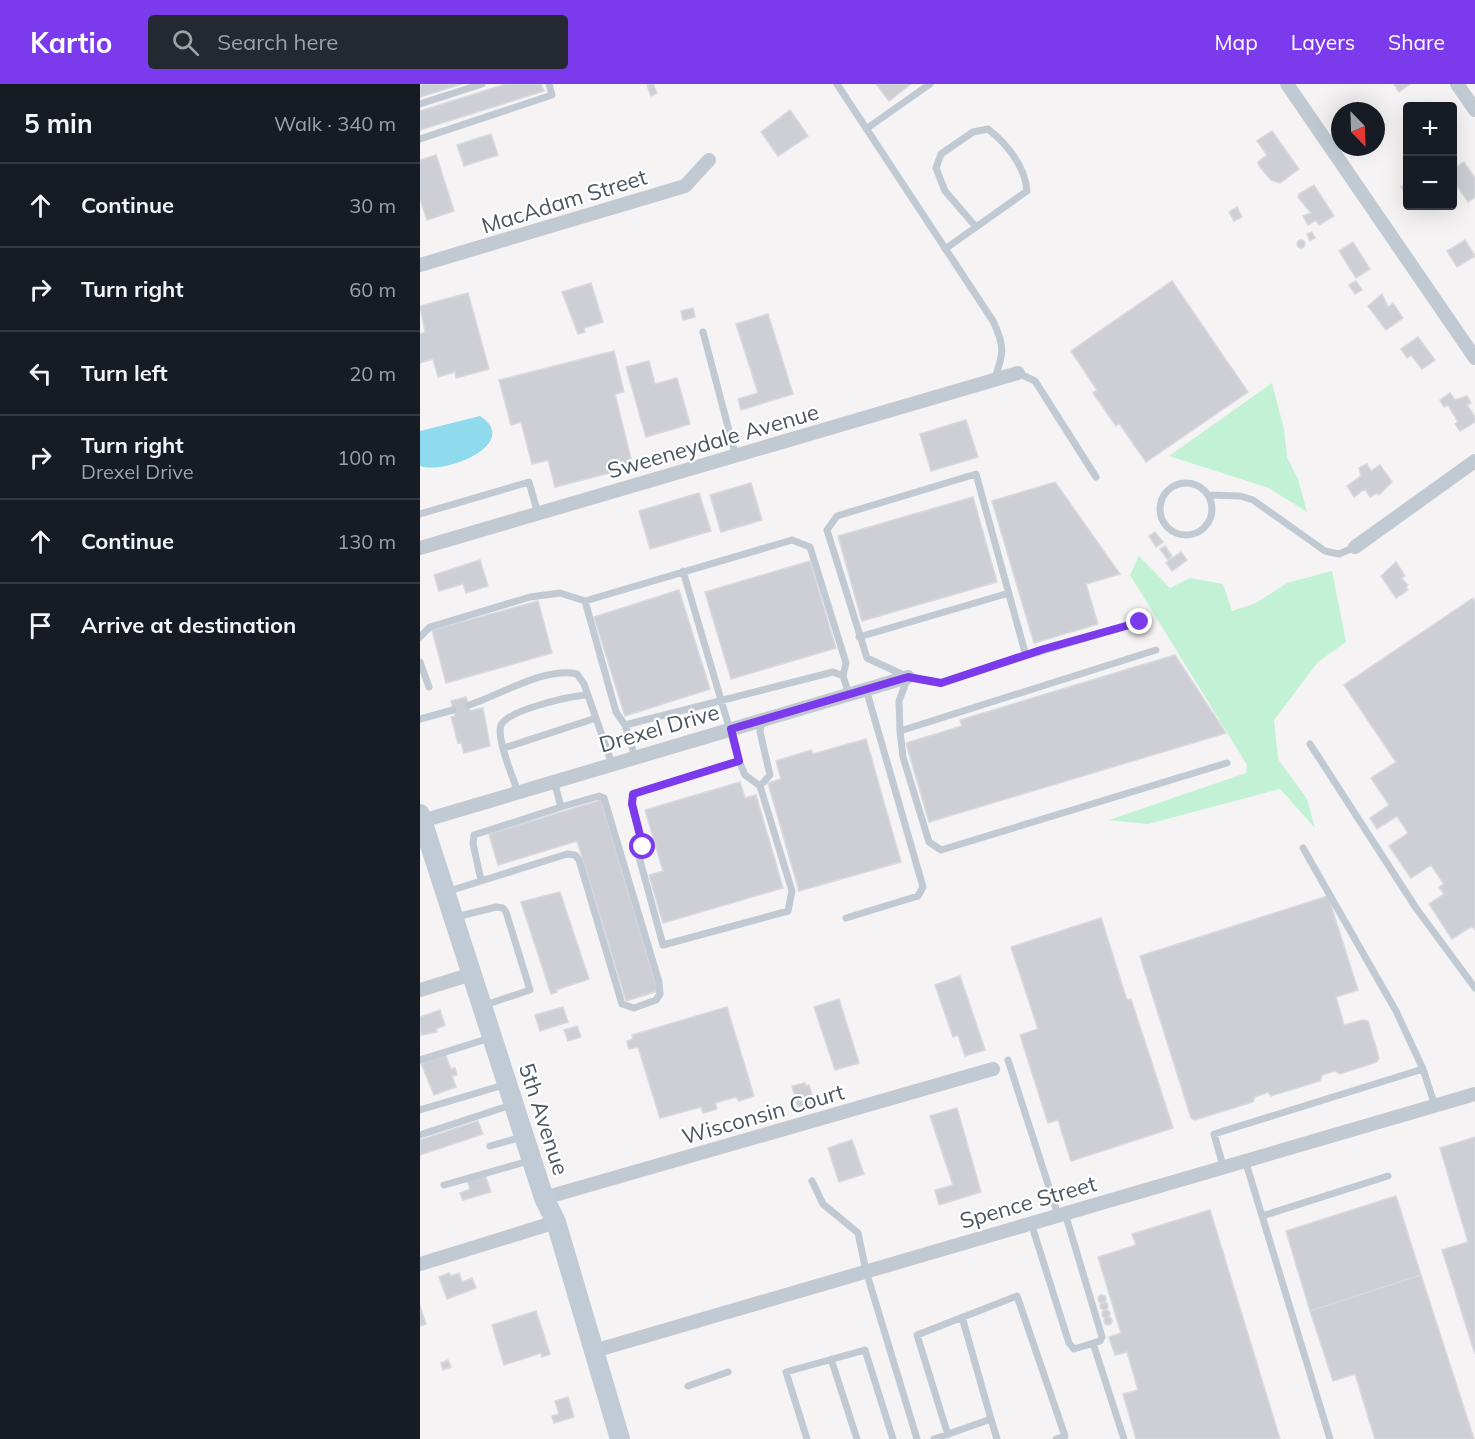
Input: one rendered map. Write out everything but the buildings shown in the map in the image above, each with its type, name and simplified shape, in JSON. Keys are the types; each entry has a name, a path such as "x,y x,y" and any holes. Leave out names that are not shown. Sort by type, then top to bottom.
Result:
{"main road":[{"name":"5th Avenue","path":"421,817 425,844 446,892 544,1198 556,1222 620,1439"}],"street":[{"path":"1287,84 1475,358"},
{"path":"1457,84 1475,110"},
{"name":"MacAdam Street","path":"420,265 685,186 709,160"},
{"name":"Sweeneydale Avenue","path":"420,548 1018,373"},
{"path":"1355,547 1475,461"},
{"name":"Drexel Drive","path":"421,817 518,792 908,677"},
{"path":"420,990 472,974"},
{"name":"Wisconsin Court","path":"544,1198 993,1069"},
{"name":"Spence Street","path":"594,1351 1475,1094"},
{"path":"420,1264 556,1222"}],"lane":[{"path":"420,104 482,84"},
{"path":"420,139 552,95 549,84"},
{"path":"837,84 1002,339 1003,351 994,380"},
{"path":"866,129 930,84"},
{"path":"945,249 1027,191 1026,176 1001,139 988,129 973,132 941,154 936,168 945,190 976,227"},
{"path":"703,332 736,457"},
{"path":"1018,373 1035,381 1096,477"},
{"path":"1026,656 975,474 837,516 830,522 827,530 828,538 867,658 908,677 941,683 1140,622"},
{"path":"420,514 530,482 538,514"},
{"path":"1208,495 1213,511 1211,519 1200,532 1182,535 1167,527 1160,511 1161,502 1171,488 1178,484 1195,485 1208,495 1240,496 1253,500 1325,551 1339,554 1355,547"},
{"path":"420,637 430,627 530,597 560,593 585,601 792,540 810,547 846,663 843,676 849,694"},
{"path":"683,571 739,761 745,775 760,786 792,891 788,911 663,945 638,853 643,847 632,804 633,794 739,761"},
{"path":"859,637 1008,593"},
{"path":"585,601 616,712 626,725 635,757"},
{"path":"900,731 1156,650"},
{"path":"420,662 429,687"},
{"path":"468,705 507,689 568,672 578,674 612,764"},
{"path":"626,725 833,672 843,676"},
{"path":"908,677 899,701 903,757 929,842 941,850 1227,763"},
{"path":"846,918 918,896 923,887 866,689"},
{"path":"518,792 504,748 501,726 509,716 574,696 587,695"},
{"path":"420,719 453,710"},
{"path":"504,748 596,718"},
{"path":"760,786 770,775 760,732 762,720"},
{"path":"1310,744 1416,908 1475,988"},
{"path":"554,781 561,807"},
{"path":"446,892 567,854 575,855 579,860 622,1004 634,1008 656,1000 660,994 659,982 604,798 599,796 474,835 473,844 481,880"},
{"path":"1303,848 1396,1011 1423,1069 1435,1106"},
{"path":"454,918 496,907 503,908 506,912 530,990 483,1006"},
{"path":"420,1060 493,1038"},
{"path":"1008,1060 1102,1336 1100,1341 1074,1349 1069,1343 1031,1223"},
{"path":"1223,1166 1214,1134 1423,1069"},
{"path":"420,1110 507,1084"},
{"path":"420,1135 514,1104"},
{"path":"490,1146 524,1137"},
{"path":"1245,1160 1330,1439"},
{"path":"444,1185 532,1161"},
{"path":"1262,1216 1388,1176"},
{"path":"812,1181 823,1204 858,1233 866,1271 917,1439"},
{"path":"948,1435 917,1335 1017,1296 1065,1436 1056,1439"},
{"path":"962,1317 997,1439"},
{"path":"1093,1343 1125,1439"},
{"path":"807,1439 786,1372 865,1350 893,1439"},
{"path":"831,1359 856,1439"},
{"path":"688,1386 728,1372"},
{"path":"934,1439 991,1419"}],"green space":[{"path":"1272,383 1284,429 1287,457 1298,479 1307,512 1269,488 1169,456"},
{"path":"1139,556 1170,588 1190,578 1223,584 1232,611 1256,603 1287,583 1332,571 1346,642 1318,662 1274,720 1278,759 1307,799 1315,828 1280,789 1148,824 1109,820 1246,773 1247,765 1130,575"}],"water":[{"path":"480,416 491,426 492,436 486,446 476,455 446,466 432,468 420,466 420,431"}],"route":[{"path":"643,847 632,804 633,794 739,761 731,729 908,677 941,683 1044,649 1140,622"}]}
